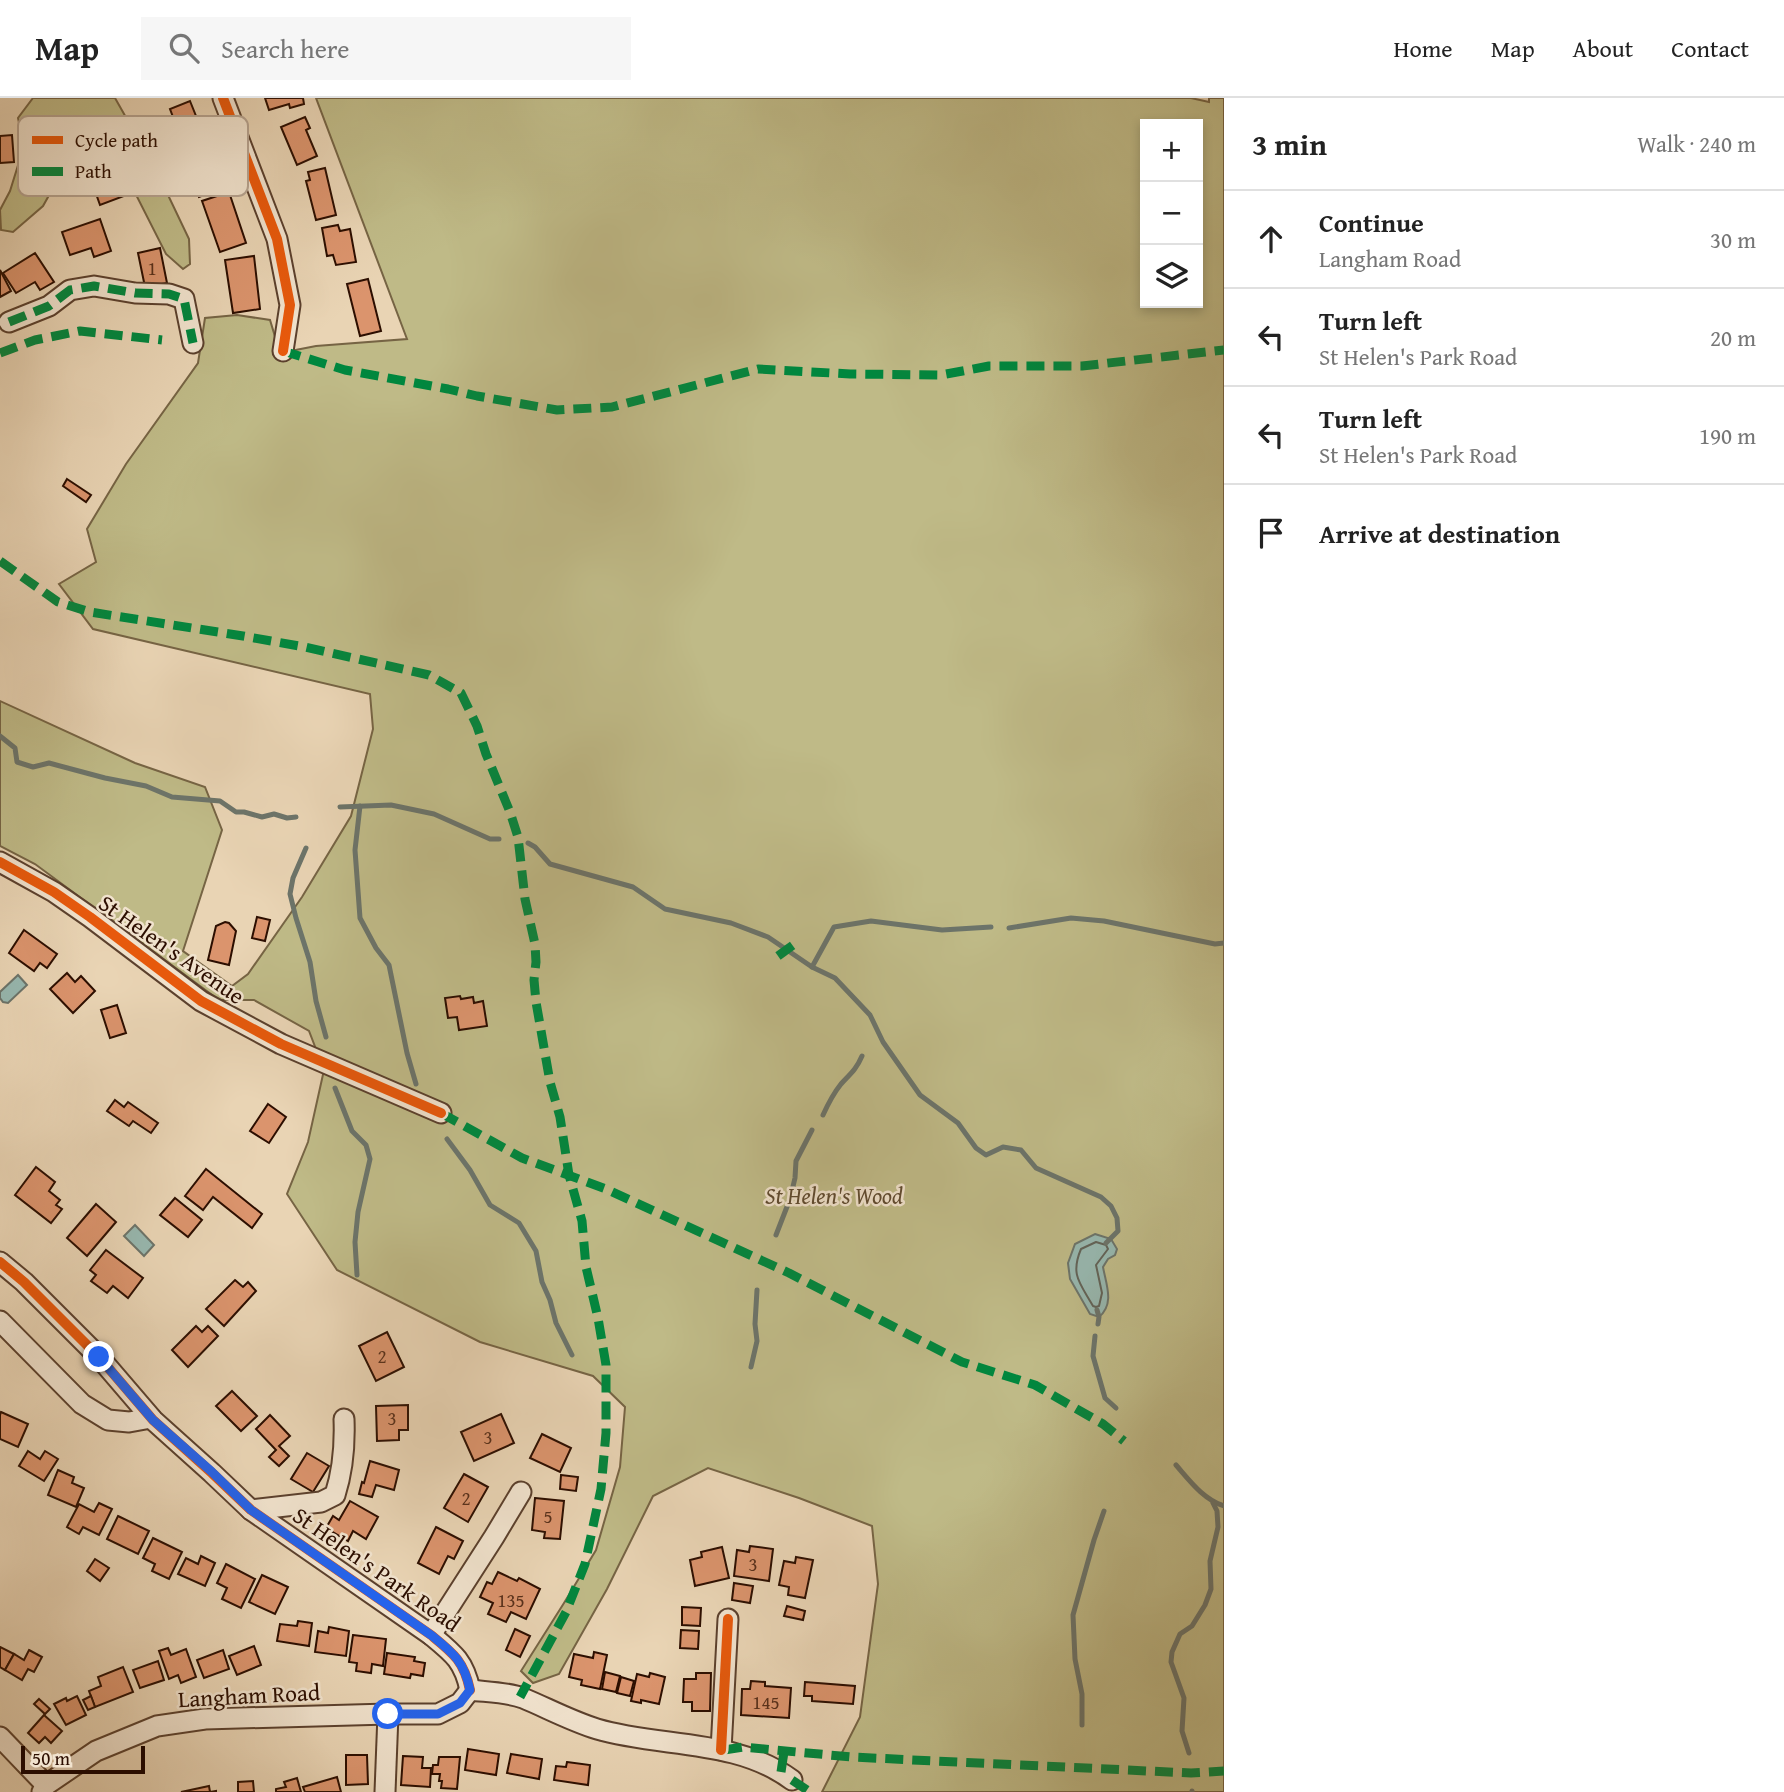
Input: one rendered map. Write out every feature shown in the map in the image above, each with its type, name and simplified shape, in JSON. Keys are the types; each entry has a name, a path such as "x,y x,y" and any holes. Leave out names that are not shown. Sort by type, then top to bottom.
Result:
{"street":[{"path":"223,98 230,116"},
{"path":"248,163 277,239 290,306 283,351"},
{"path":"9,323 49,306 70,290 94,286 135,293 169,294 184,299 192,342"},
{"name":"St Helen's Avenue","path":"0,862 54,892 201,1001 281,1044 441,1113"},
{"name":"St Helen's Park Road","path":"0,1262 24,1282 99,1357 151,1418 251,1510 431,1635 454,1654 467,1674 470,1690"},
{"path":"0,1321 82,1404 108,1420 128,1422 151,1418"},
{"path":"251,1510 321,1502 335,1495 345,1443 344,1419"},
{"path":"431,1635 520,1492"},
{"path":"721,1749 728,1619"},
{"path":"470,1690 520,1697 594,1728 621,1735 721,1749 752,1758 784,1781"},
{"name":"Langham Road","path":"44,1788 96,1751 157,1726 205,1720 438,1714 460,1703 470,1690"},
{"path":"385,1792 388,1714"},
{"path":"0,1737 44,1788"}],"green space":[{"path":"33,98 115,98 125,116 20,116"},
{"name":"St Helen's Wood","path":"316,98 1191,98 1209,102 1209,98 1224,98 1224,1792 822,1792 860,1717 878,1584 872,1526 708,1468 653,1496 607,1589 559,1674 533,1683 521,1671 596,1550 620,1467 625,1407 593,1376 480,1342 337,1270 287,1194 308,1142 324,1070 309,1031 254,1000 219,1000 35,864 0,846 0,701 135,763 205,787 222,830 183,951 232,986 248,974 302,897 351,816 373,729 370,694 93,629 59,584 96,562 87,529 126,464 198,363 205,318 237,315 270,320 280,353 316,346 407,339"},
{"path":"18,165 18,196 49,196 43,206 13,232 1,230 0,210 10,191"},
{"path":"137,196 168,196 189,239 190,264 183,269 166,254"}],"water":[{"path":"18,975 27,985 8,1003 3,1002 0,992"},
{"path":"135,1225 154,1245 144,1256 124,1236"},
{"path":"1095,1234 1111,1239 1117,1249 1115,1255 1108,1259 1103,1267 1108,1300 1099,1317 1090,1314 1070,1279 1068,1263 1075,1244"}],"building":[{"path":"265,98 303,98 304,104 290,108 289,104 269,110"},
{"path":"190,101 196,116 173,116 170,109"},
{"path":"305,117 310,128 306,130 317,156 297,165 281,127"},
{"path":"12,135 14,162 0,163 0,136"},
{"path":"325,168 336,215 316,220 306,181 310,180 308,172"},
{"path":"97,196 124,196 100,205"},
{"path":"217,196 230,196 246,243 220,252 202,201"},
{"path":"100,219 111,251 94,257 91,248 70,255 62,232"},
{"path":"338,225 340,231 350,229 356,262 336,265 333,255 327,256 322,228"},
{"path":"160,248 167,283 145,287 138,253"},
{"path":"35,253 54,282 40,290 35,282 16,293 3,273"},
{"path":"254,256 260,309 233,313 225,260"},
{"path":"0,270 11,291 0,297"},
{"path":"368,279 381,331 360,336 347,284"},
{"path":"67,479 91,495 86,502 63,486"},
{"path":"257,917 270,920 265,941 252,938"},
{"path":"225,922 236,931 229,965 208,960 216,926"},
{"path":"24,930 57,954 47,968 40,963 34,971 9,953"},
{"path":"67,973 75,982 81,976 95,991 73,1013 50,989"},
{"path":"460,996 461,999 473,997 474,1003 483,1001 487,1026 459,1030 457,1017 448,1018 445,998"},
{"path":"117,1005 126,1033 110,1038 101,1010"},
{"path":"115,1100 124,1107 128,1102 158,1123 151,1133 133,1121 129,1126 107,1111"},
{"path":"268,1104 286,1117 269,1143 250,1131"},
{"path":"36,1167 55,1182 49,1191 60,1200 56,1205 62,1209 51,1223 15,1195"},
{"path":"206,1169 262,1214 252,1228 213,1197 203,1210 185,1196"},
{"path":"175,1198 202,1220 188,1237 160,1215"},
{"path":"96,1204 116,1222 87,1256 67,1238"},
{"path":"106,1250 143,1278 128,1298 113,1286 107,1293 91,1281 96,1275 90,1270"},
{"path":"235,1280 243,1287 248,1282 256,1291 224,1326 206,1309"},
{"path":"196,1326 202,1332 208,1326 218,1336 188,1367 172,1350"},
{"path":"387,1332 404,1367 376,1381 359,1346"},
{"path":"232,1391 257,1416 241,1431 216,1406"},
{"path":"408,1405 408,1430 399,1430 399,1440 377,1441 376,1406"},
{"path":"1,1412 28,1424 18,1447 0,1439"},
{"path":"501,1414 514,1443 474,1461 461,1432"},
{"path":"270,1415 290,1436 279,1446 289,1456 279,1466 269,1457 276,1450 256,1429"},
{"path":"542,1434 571,1448 560,1472 530,1458"},
{"path":"28,1451 40,1459 45,1451 58,1459 44,1481 19,1466"},
{"path":"307,1453 329,1466 313,1492 291,1479"},
{"path":"370,1461 399,1470 394,1490 376,1485 372,1497 359,1494"},
{"path":"58,1470 74,1477 72,1483 84,1488 76,1507 48,1495"},
{"path":"464,1474 488,1487 468,1522 444,1508"},
{"path":"561,1475 578,1477 576,1491 560,1489"},
{"path":"535,1498 564,1501 560,1539 544,1538 545,1532 532,1530"},
{"path":"350,1501 378,1517 366,1539 353,1531 348,1541 326,1528 333,1516 339,1520"},
{"path":"99,1503 112,1509 99,1535 83,1527 79,1534 67,1527 79,1504 94,1512"},
{"path":"118,1516 149,1531 138,1554 107,1539"},
{"path":"436,1527 463,1541 454,1559 448,1556 439,1574 418,1563"},
{"path":"153,1538 182,1552 169,1579 152,1571 155,1564 143,1558"},
{"path":"750,1546 773,1549 769,1581 734,1576 737,1550 749,1552"},
{"path":"722,1547 729,1578 695,1586 690,1560 702,1557 701,1552"},
{"path":"201,1556 215,1563 205,1586 178,1574 186,1558 198,1564"},
{"path":"796,1557 813,1560 805,1598 788,1595 789,1587 779,1585 784,1561 795,1563"},
{"path":"95,1559 109,1568 100,1581 87,1571"},
{"path":"226,1564 255,1579 241,1608 222,1599 227,1588 217,1583"},
{"path":"498,1572 517,1581 519,1578 540,1589 526,1619 511,1612 506,1622 488,1614 493,1603 480,1597 487,1582 492,1584"},
{"path":"262,1575 288,1587 275,1614 249,1602"},
{"path":"734,1583 753,1586 750,1603 732,1600"},
{"path":"787,1606 805,1611 803,1620 784,1616"},
{"path":"682,1607 701,1608 700,1626 682,1625"},
{"path":"298,1621 312,1623 309,1646 277,1641 280,1624 297,1626"},
{"path":"329,1627 349,1631 346,1656 315,1652 318,1631 328,1633"},
{"path":"515,1629 530,1636 520,1657 506,1650"},
{"path":"681,1630 699,1631 698,1649 680,1648"},
{"path":"353,1635 386,1639 383,1666 372,1664 371,1673 356,1671 357,1663 349,1662"},
{"path":"254,1646 261,1665 237,1675 229,1656"},
{"path":"0,1647 14,1654 5,1670 0,1667"},
{"path":"168,1648 171,1655 186,1649 196,1677 181,1683 178,1675 169,1679 159,1651"},
{"path":"29,1650 42,1657 34,1672 28,1669 22,1680 5,1670 14,1654 24,1660"},
{"path":"223,1650 229,1669 204,1678 197,1660"},
{"path":"594,1652 607,1655 600,1689 581,1685 582,1680 569,1677 574,1654 593,1658"},
{"path":"387,1653 415,1657 414,1661 425,1663 423,1676 411,1674 410,1678 384,1674"},
{"path":"158,1661 164,1680 140,1688 133,1670"},
{"path":"123,1667 133,1692 95,1707 89,1691 101,1686 98,1677"},
{"path":"605,1672 620,1676 616,1692 602,1689"},
{"path":"650,1673 665,1677 659,1704 631,1701 637,1674 649,1677"},
{"path":"696,1673 711,1673 710,1711 692,1711 692,1702 683,1702 684,1679 696,1679"},
{"path":"621,1677 634,1681 630,1696 617,1693"},
{"path":"751,1681 765,1682 765,1686 791,1688 789,1718 741,1715 742,1689 750,1689"},
{"path":"805,1682 855,1686 853,1704 812,1701 812,1696 804,1696"},
{"path":"77,1696 86,1715 66,1725 54,1704"},
{"path":"91,1696 95,1707 88,1710 83,1700"},
{"path":"39,1699 50,1709 45,1714 34,1704"},
{"path":"44,1715 62,1731 51,1743 45,1737 39,1743 28,1733"},
{"path":"468,1749 499,1754 496,1775 465,1770"},
{"path":"511,1754 542,1759 539,1779 507,1773"},
{"path":"346,1755 367,1755 368,1784 346,1785"},
{"path":"403,1756 423,1757 422,1768 431,1768 430,1787 401,1785"},
{"path":"439,1757 460,1757 457,1789 441,1788 440,1774 432,1774 433,1765 438,1765"},
{"path":"567,1762 590,1765 588,1785 554,1780 556,1766 566,1767"},
{"path":"337,1777 341,1792 305,1792 303,1787"},
{"path":"297,1778 301,1792 276,1792 276,1789 286,1787 284,1782"},
{"path":"253,1781 254,1792 238,1792 238,1782"},
{"path":"209,1786 210,1792 181,1792"}],"waterway":[{"path":"0,736 15,748 17,762 33,767 49,763 146,786 172,797 220,801 236,812 262,817 274,814 287,818 296,817"},
{"path":"340,807 391,805 434,814 490,839 499,839"},
{"path":"360,806 355,850 360,918 376,948 389,965 416,1084"},
{"path":"528,843 550,864 633,887 665,909 731,923 768,937 812,967 835,978 870,1015 883,1042 920,1095 958,1123 976,1148 986,1155 1003,1147 1021,1150 1036,1168 1101,1197 1111,1206 1117,1218 1118,1231 1106,1243"},
{"path":"306,848 293,878 290,894 310,962 316,1001 326,1037"},
{"path":"1009,928 1071,918 1104,921 1215,944 1224,943"},
{"path":"812,967 834,927 871,921 942,930 991,927"},
{"path":"823,1115 862,1056"},
{"path":"335,1088 352,1131 366,1145 370,1159 358,1212 355,1242 357,1275"},
{"path":"776,1235 790,1199 796,1161 812,1130"},
{"path":"447,1139 470,1170 490,1205 519,1223 536,1251 542,1282 556,1323 572,1355"},
{"path":"751,1367 757,1341 757,1290"},
{"path":"1097,1310 1098,1324"},
{"path":"1095,1336 1093,1356 1105,1398 1116,1408"},
{"path":"1176,1465 1203,1494 1224,1506"},
{"path":"1189,1753 1182,1731 1184,1698 1171,1662 1172,1652 1180,1634 1192,1626 1211,1589 1210,1561 1218,1527 1217,1511 1213,1503"},
{"path":"1082,1725 1082,1694 1075,1659 1073,1615 1104,1511"}],"marked path":[{"path":"9,322 49,306 70,290 94,286 135,293 169,294 184,299 193,343"},
{"path":"0,353 35,340 80,331 162,340"},
{"path":"283,351 345,370 557,410 612,407 758,369 941,375 989,366 1082,366 1224,350"},
{"path":"0,561 58,602 90,612 305,647 429,675 461,693 477,726 518,837 525,899 535,944 536,1002 569,1175 582,1221 586,1267 606,1365 606,1433 601,1489 585,1564 566,1612 520,1697"},
{"path":"778,956 796,943"},
{"path":"441,1113 522,1158 606,1189 789,1273 962,1362 1035,1385 1103,1424 1124,1441"},
{"path":"724,1750 743,1747 851,1757 1191,1773 1224,1771"},
{"path":"781,1772 784,1752"},
{"path":"792,1780 810,1792"}],"cycle path":[{"path":"223,98 230,116"},
{"path":"248,163 277,239 290,305 283,351"},
{"path":"0,862 54,892 201,1001 281,1044 441,1113"},
{"path":"0,1262 24,1282 99,1357 153,1420 251,1510 446,1647 461,1665 470,1690"},
{"path":"721,1750 728,1619"}],"route":[{"path":"99,1357 153,1420 251,1510 431,1635 454,1654 467,1674 470,1690 460,1703 438,1714 388,1714"}]}
